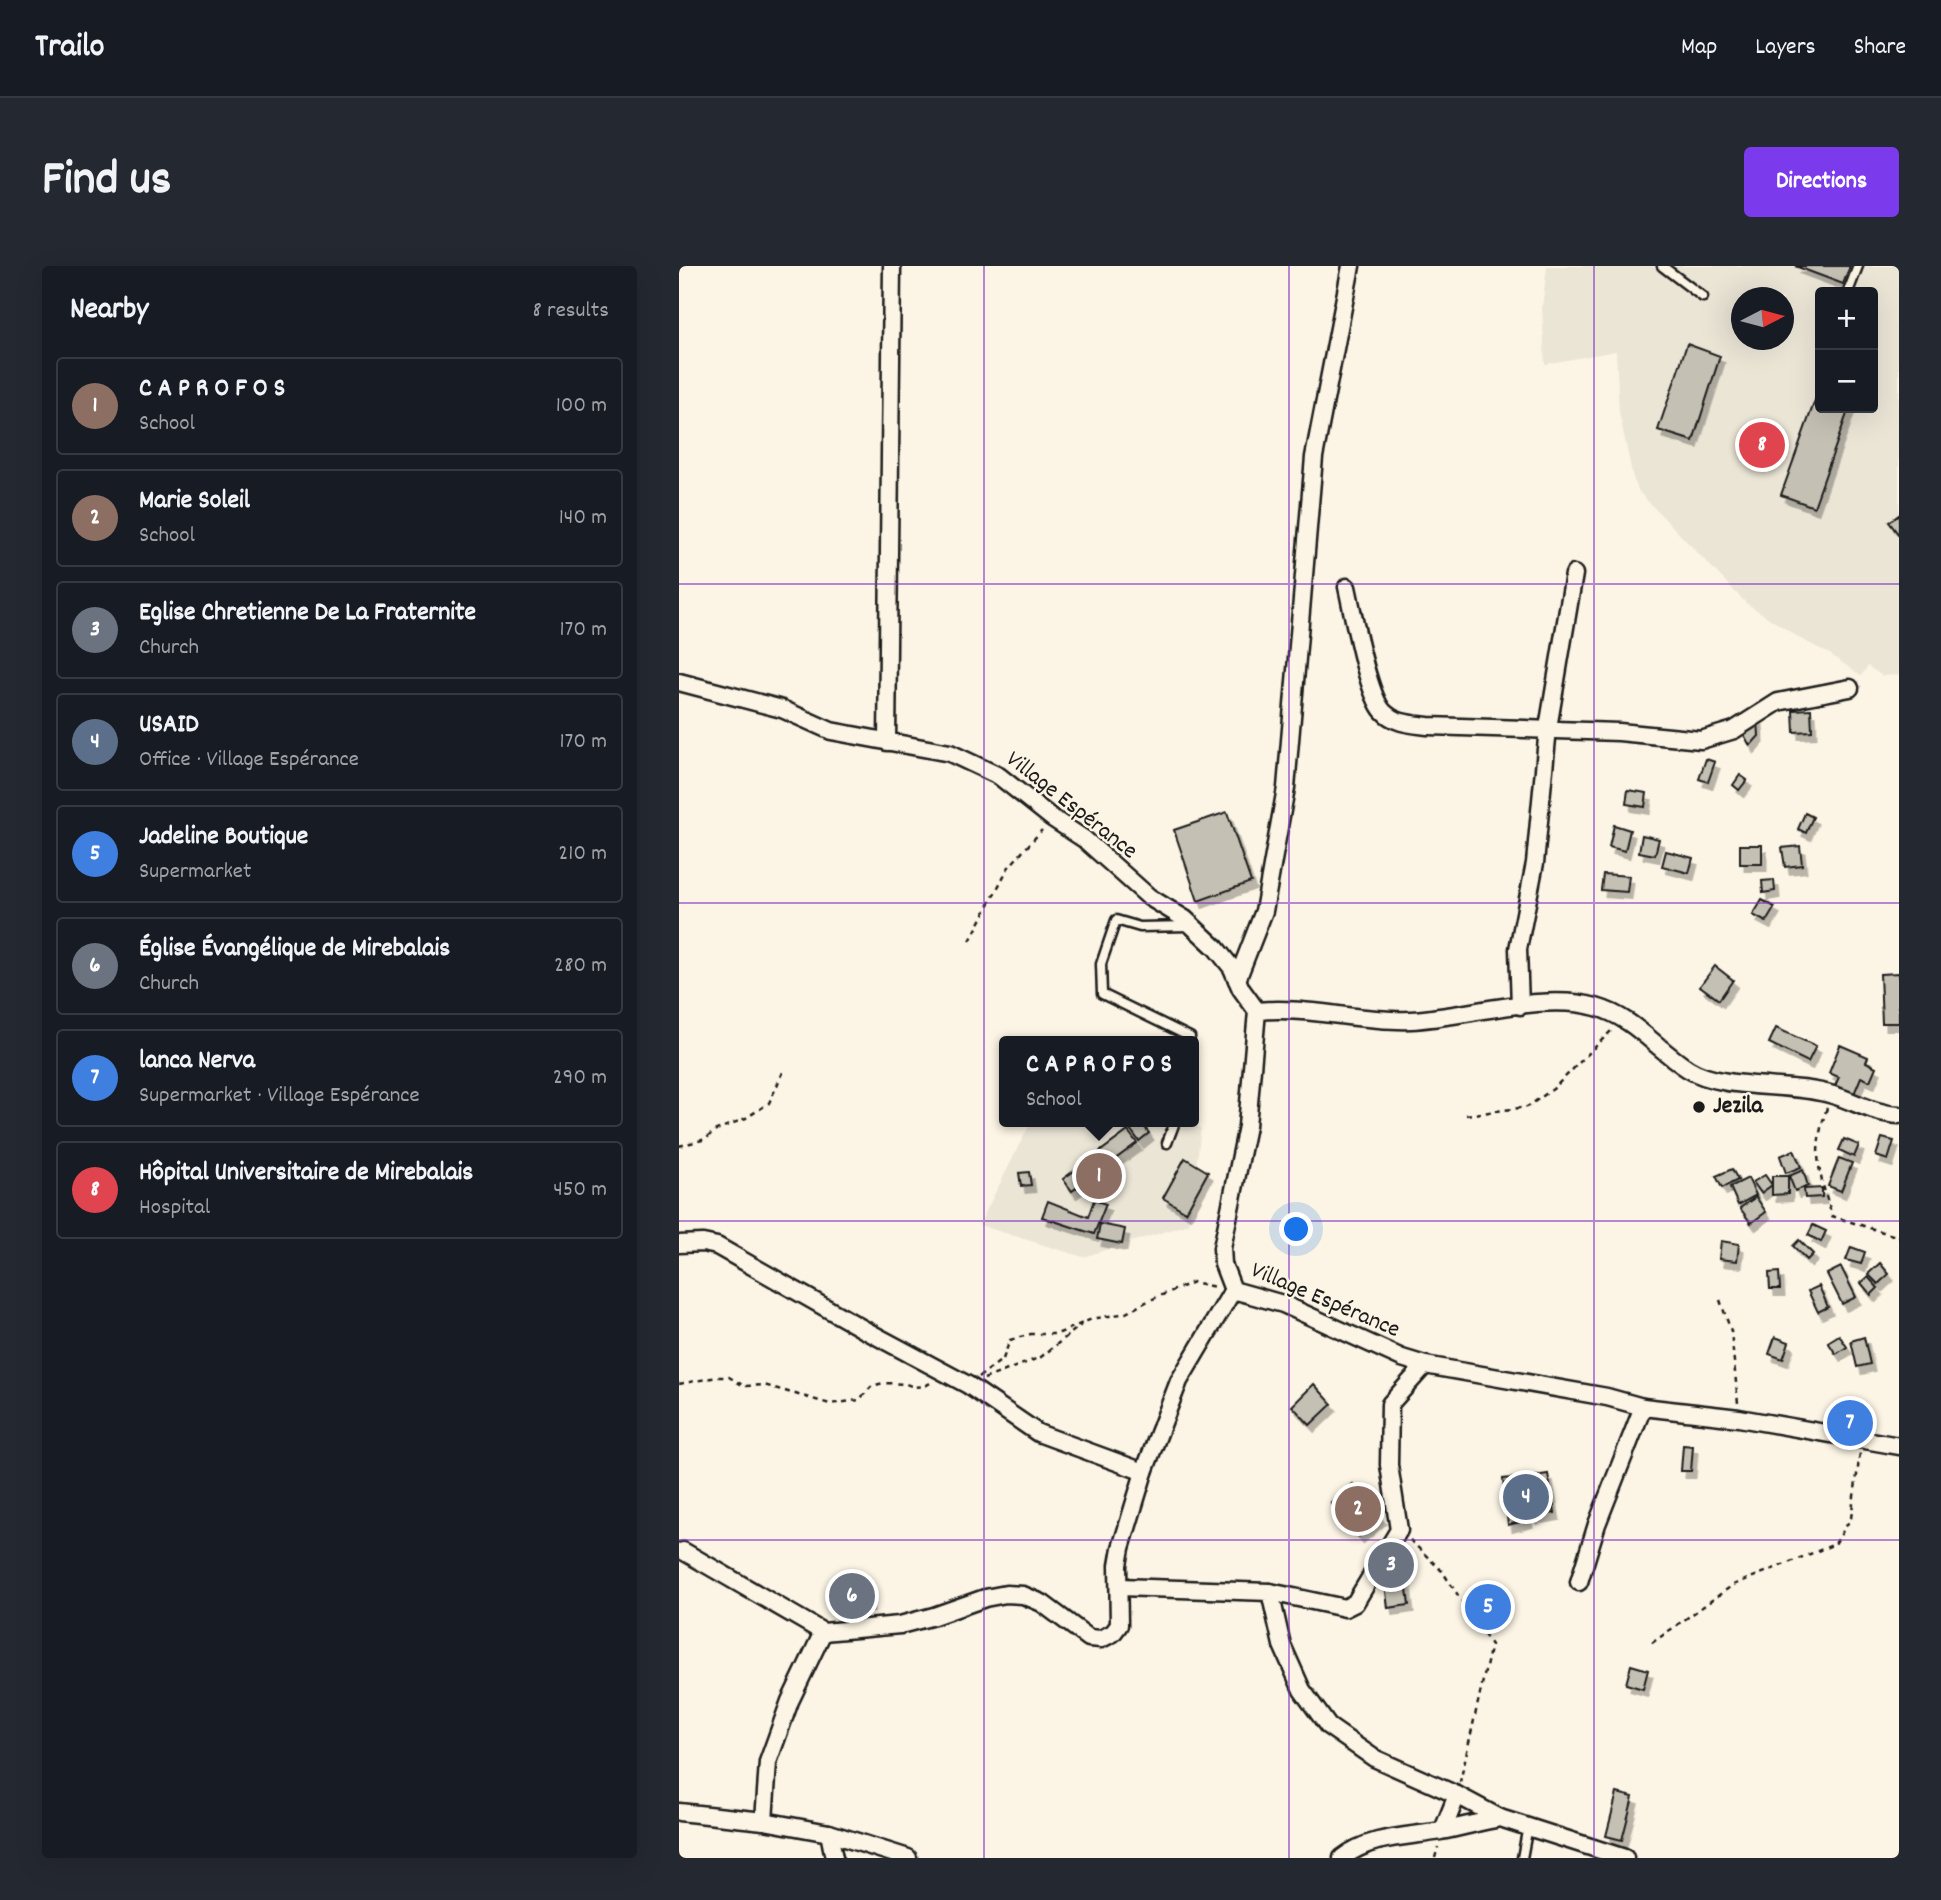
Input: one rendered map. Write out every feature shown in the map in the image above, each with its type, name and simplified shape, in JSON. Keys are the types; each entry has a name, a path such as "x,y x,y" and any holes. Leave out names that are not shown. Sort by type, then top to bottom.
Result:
{"street":[{"path":"887,742 893,266"},
{"path":"1237,980 1263,911 1286,788 1314,457 1351,266"},
{"path":"1520,1006 1518,948 1538,841 1548,728 1574,574"},
{"path":"1347,587 1369,681 1383,710 1401,723 1619,732 1701,740 1734,730 1778,702 1850,688"},
{"name":"Village Espérance","path":"679,682 782,709 831,730 950,754 973,762 999,776 1052,818 1084,839 1149,897 1193,926 1216,948 1232,968 1257,1011 1247,1126 1222,1248 1223,1264 1233,1290 1283,1304 1402,1358 1426,1365 1607,1397 1643,1407 1739,1418 1899,1446"},
{"path":"1257,1011 1286,1008 1358,1018 1411,1020 1549,1003 1594,1006 1625,1017 1689,1070 1717,1081 1786,1087 1832,1095 1882,1114 1899,1115"},
{"path":"679,1244 703,1243 716,1246 968,1385 1038,1433 1144,1472"},
{"path":"683,1550 824,1632 899,1625 1006,1594 1023,1595 1042,1603 1089,1638 1101,1639 1113,1633 1119,1625 1118,1565 1144,1472 1179,1381 1233,1290"},
{"path":"1119,1587 1270,1592 1345,1608 1355,1603 1399,1530 1389,1465 1390,1404 1426,1365"},
{"path":"1579,1582 1597,1524 1643,1407"},
{"path":"1270,1592 1282,1645 1302,1689 1321,1720 1374,1758 1457,1795 1500,1818 1625,1858"},
{"path":"764,1821 768,1762 790,1701 824,1632"},
{"path":"1443,1830 1457,1795"},
{"path":"679,1812 764,1821 829,1833 908,1858"},
{"path":"1342,1858 1356,1847 1371,1842 1500,1818"},
{"path":"829,1833 834,1858"}],"lane":[{"path":"1662,266 1703,297"},
{"path":"1850,287 1858,266"},
{"path":"1188,1036 1103,994 1101,964 1116,920 1140,927 1193,926"},
{"path":"1167,1143 1173,1127"},
{"path":"1523,1858 1528,1826"}],"path":[{"path":"970,941 1008,868 1052,818"},
{"path":"1466,1115 1527,1107 1553,1089 1625,1017"},
{"path":"679,1146 706,1139 714,1131 746,1118 769,1103 784,1070"},
{"path":"1832,1095 1820,1127 1817,1165 1832,1216 1899,1237"},
{"path":"968,1385 1003,1359 1010,1340 1031,1334 1056,1334 1092,1319 1126,1313 1193,1282 1233,1290"},
{"path":"1720,1300 1731,1331 1739,1418"},
{"path":"968,1385 1041,1357 1081,1325"},
{"path":"679,1384 729,1377 744,1386 764,1385 829,1404 859,1400 872,1386 883,1383 914,1387 939,1381"},
{"path":"1652,1643 1733,1585 1835,1544 1851,1518 1862,1440"},
{"path":"1399,1530 1442,1571 1492,1645 1457,1795"}],"shaded area":[{"path":"1547,266 1899,266 1899,675 1882,676 1868,666 1861,676 1746,603 1639,492 1633,478 1619,412 1616,351 1545,364 1542,308"},
{"path":"1028,1127 1201,1128 1189,1224 1083,1257 979,1225"}],"building":[{"path":"1795,266 1850,266 1843,284"},
{"path":"1687,344 1720,356 1693,441 1658,430"},
{"path":"1815,400 1815,413 1847,413 1814,507 1781,495"},
{"path":"1899,515 1899,535 1889,522"},
{"path":"1811,709 1812,731 1794,732 1793,710"},
{"path":"1758,719 1759,736 1750,746 1741,729"},
{"path":"1706,759 1715,762 1708,782 1699,779"},
{"path":"1740,775 1747,780 1739,790 1733,785"},
{"path":"1628,790 1647,793 1645,807 1626,804"},
{"path":"1227,812 1251,882 1198,901 1174,830"},
{"path":"1805,813 1813,817 1806,833 1798,829"},
{"path":"1614,825 1630,830 1625,851 1609,847"},
{"path":"1642,835 1659,839 1655,855 1639,852"},
{"path":"1740,845 1762,845 1762,864 1740,864"},
{"path":"1800,846 1802,865 1785,867 1782,848"},
{"path":"1666,851 1693,858 1689,873 1662,866"},
{"path":"1603,874 1629,876 1627,892 1601,890"},
{"path":"1774,880 1775,891 1763,893 1762,881"},
{"path":"1762,900 1775,907 1766,922 1753,915"},
{"path":"1715,966 1733,980 1719,1000 1700,986"},
{"path":"1899,973 1899,1023 1882,1023 1880,974"},
{"path":"1776,1028 1816,1046 1808,1062 1769,1043"},
{"path":"1840,1045 1868,1057 1866,1062 1876,1067 1870,1081 1861,1077 1854,1094 1835,1086 1839,1077 1829,1073"},
{"path":"1145,1127 1149,1133 1139,1141 1130,1129"},
{"path":"1128,1131 1137,1143 1072,1191 1063,1179"},
{"path":"1882,1138 1894,1141 1888,1160 1876,1156"},
{"path":"1844,1139 1859,1145 1854,1157 1839,1150"},
{"path":"1794,1150 1801,1167 1786,1173 1780,1156"},
{"path":"1185,1158 1208,1172 1186,1212 1163,1198"},
{"path":"1839,1158 1852,1163 1841,1191 1828,1186"},
{"path":"1732,1169 1738,1180 1722,1188 1716,1176"},
{"path":"1803,1170 1808,1186 1795,1191 1789,1176"},
{"path":"1029,1172 1031,1185 1021,1186 1019,1173"},
{"path":"1765,1175 1772,1185 1761,1193 1753,1182"},
{"path":"1772,1176 1788,1176 1788,1194 1772,1195"},
{"path":"1748,1178 1756,1195 1738,1205 1730,1187"},
{"path":"1822,1188 1822,1197 1805,1198 1804,1189"},
{"path":"1756,1197 1766,1212 1751,1223 1740,1208"},
{"path":"1094,1200 1106,1204 1094,1234 1042,1217 1048,1201 1088,1217"},
{"path":"1100,1224 1125,1229 1122,1244 1097,1239"},
{"path":"1813,1225 1826,1231 1821,1242 1808,1235"},
{"path":"1799,1240 1813,1254 1807,1260 1793,1246"},
{"path":"1721,1241 1739,1244 1737,1261 1719,1259"},
{"path":"1851,1247 1865,1252 1861,1264 1846,1260"},
{"path":"1880,1263 1889,1274 1878,1284 1868,1274"},
{"path":"1841,1267 1856,1297 1842,1304 1827,1274"},
{"path":"1779,1272 1780,1289 1770,1289 1769,1273"},
{"path":"1868,1277 1878,1288 1871,1295 1861,1283"},
{"path":"1819,1286 1828,1307 1818,1312 1808,1291"},
{"path":"1839,1335 1847,1347 1836,1354 1828,1342"},
{"path":"1775,1337 1789,1342 1783,1359 1769,1354"},
{"path":"1864,1337 1870,1364 1857,1367 1851,1341"},
{"path":"1314,1384 1332,1404 1310,1425 1292,1406"},
{"path":"1683,1445 1693,1446 1691,1471 1681,1471"},
{"path":"1548,1474 1555,1513 1532,1517 1528,1477"},
{"path":"1523,1477 1528,1520 1508,1525 1503,1479"},
{"path":"1353,1484 1381,1517 1359,1536 1331,1503"},
{"path":"1403,1557 1409,1605 1388,1608 1382,1559"},
{"path":"832,1584 868,1584 869,1605 833,1606"},
{"path":"1488,1593 1499,1604 1486,1618 1475,1605"},
{"path":"1631,1665 1648,1670 1643,1689 1626,1684"},
{"path":"1617,1793 1633,1797 1622,1840 1606,1836"}],"place":[{"name":"Hôpital Universitaire de Mirebalais","path":"1762,445"},
{"name":"Jezila","path":"1699,1107"},
{"name":"C A P R O F O S","path":"1099,1176"},
{"name":"lanca Nerva","path":"1850,1423"},
{"name":"USAID","path":"1526,1497"},
{"name":"Marie Soleil","path":"1358,1509"},
{"name":"Eglise Chretienne De La Fraternite","path":"1391,1565"},
{"name":"Église Évangélique de Mirebalais","path":"852,1596"},
{"name":"Jadeline Boutique","path":"1488,1607"}]}
